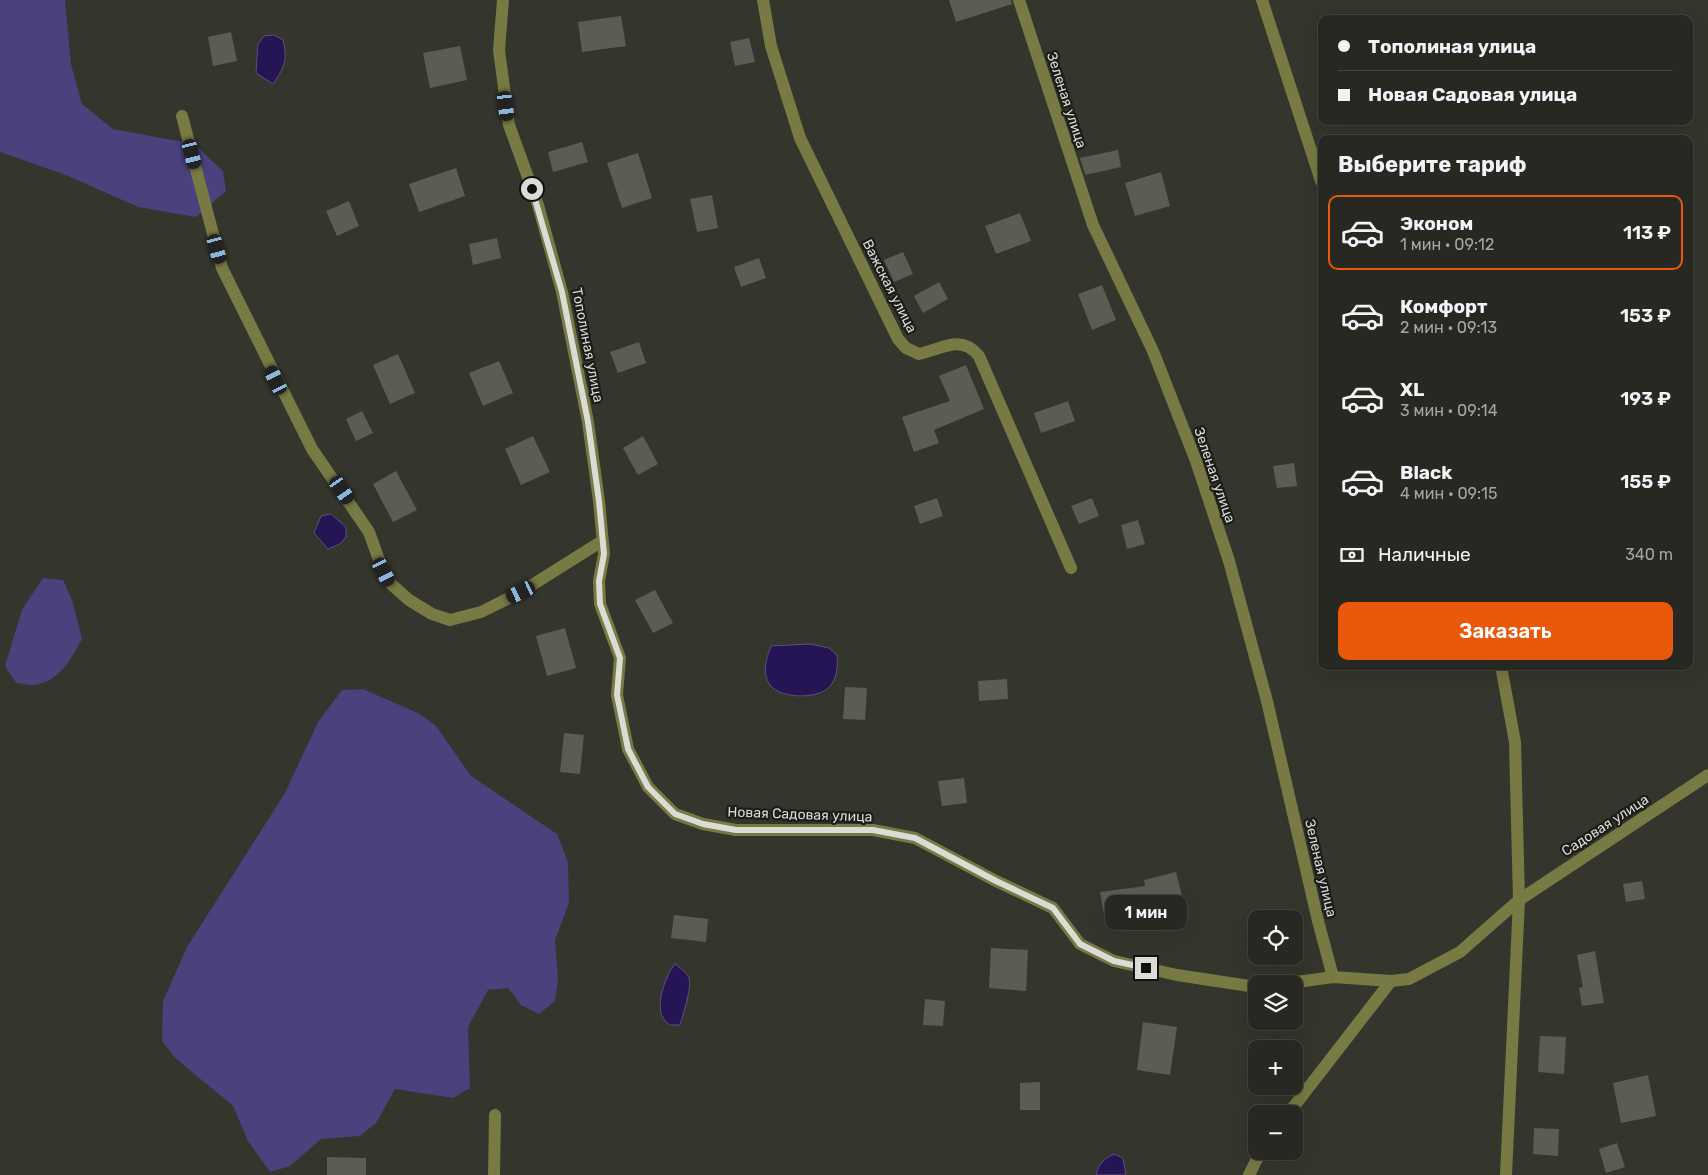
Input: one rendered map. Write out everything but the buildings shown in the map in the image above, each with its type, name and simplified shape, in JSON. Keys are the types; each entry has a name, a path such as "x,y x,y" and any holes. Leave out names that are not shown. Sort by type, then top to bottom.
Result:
{"street":[{"name":"Тополиная улица","path":"503,0 499,50 509,125 538,205 562,292 588,422 604,554"},
{"name":"Важская улица","path":"763,0 771,46 800,138 898,339 906,348 919,354 960,343 973,349 979,356 1071,568"},
{"name":"Зеленая улица","path":"1020,0 1093,226 1153,351 1196,461 1229,561 1268,702 1318,921 1333,977"},
{"path":"1262,0 1318,173"},
{"path":"182,116 222,268 312,449 369,532 390,584 409,600 432,614 450,620 481,612 521,592 602,541"},
{"name":"Новая Садовая улица","path":"604,554 599,581 600,604 620,658 617,695 628,749 648,787 675,814 703,824 736,830 873,830 915,838 996,881 1053,908 1080,944 1114,961 1177,975 1248,986"},
{"path":"1502,670 1515,742 1519,900 1506,1175"},
{"name":"Садовая улица","path":"1519,900 1708,775"},
{"path":"1303,981 1333,977 1391,981 1409,979 1460,952 1519,900"},
{"path":"1295,1105 1391,981"},
{"path":"494,1175 495,1115"},
{"path":"1249,1175 1256,1160"}],"shaded area":[{"path":"0,0 65,0 71,64 82,104 113,129 194,144 223,171 226,191 196,217 138,207 66,175 0,152"},
{"path":"274,35 283,40 285,58 280,73 273,84 256,73 258,44 264,36"},
{"path":"331,514 346,527 346,537 340,544 328,549 314,533 321,516"},
{"path":"43,578 63,580 72,600 82,639 64,668 51,679 35,685 16,683 5,666 22,610"},
{"path":"810,644 829,648 837,655 837,669 833,682 828,688 812,695 803,696 783,693 770,685 765,671 771,646"},
{"path":"363,689 420,714 436,726 471,776 557,834 568,862 569,903 555,940 558,979 555,1001 539,1014 521,1005 508,988 488,990 468,1027 470,1088 453,1098 395,1089 376,1123 360,1136 321,1139 290,1166 270,1172 248,1141 233,1106 174,1057 162,1041 163,1001 187,947 285,793 318,722 342,690"},
{"path":"675,964 688,976 690,982 680,1025 670,1025 662,1016 660,1004 665,981"},
{"path":"1114,1154 1123,1158 1126,1175 1096,1175 1102,1162"}],"route":[{"path":"532,189 562,292 588,422 604,554 599,581 600,604 620,658 617,695 628,749 648,787 675,814 703,824 736,830 873,830 915,838 996,881 1053,908 1080,944 1114,961 1146,968"}]}
